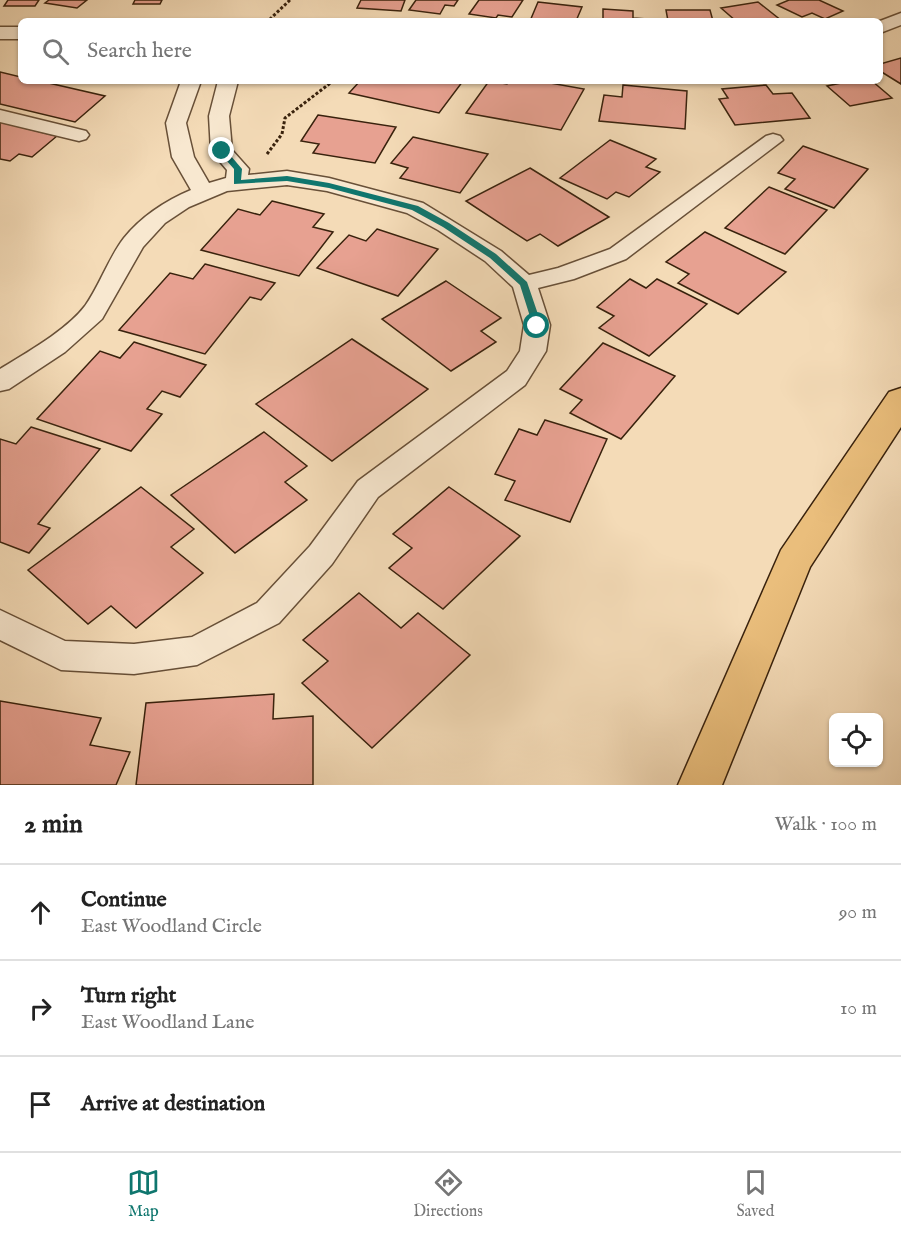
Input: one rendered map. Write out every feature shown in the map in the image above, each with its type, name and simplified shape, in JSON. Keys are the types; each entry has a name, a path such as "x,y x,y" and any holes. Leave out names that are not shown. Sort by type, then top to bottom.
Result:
{"main road":[{"path":"700,785 794,561 901,400"}],"street":[{"path":"883,27 901,18"},
{"path":"0,33 18,33"},
{"path":"190,84 176,123 183,158 204,192"},
{"path":"227,84 219,116 222,151 237,176"},
{"path":"0,116 79,135"},
{"path":"524,284 565,274 618,254 773,140"},
{"path":"0,382 56,346 93,313 133,243 157,218 181,202 237,176 287,178 329,185 415,208 493,256 524,284 537,326 533,351 516,378 368,489 321,555 268,613 197,651 134,659 60,655 0,624"}],"path":[{"path":"271,18 290,0"},
{"path":"237,176 258,163 278,142 285,118 329,84"}],"building":[{"path":"8,0 39,0 35,6 4,6"},
{"path":"49,0 87,0 77,8 45,3"},
{"path":"135,0 162,0 160,4 133,4"},
{"path":"361,0 405,0 401,11 357,8"},
{"path":"416,0 458,0 454,6 445,5 440,14 409,10"},
{"path":"479,0 523,0 512,17 498,15 496,18 469,14"},
{"path":"789,0 819,0 843,11 827,18 812,13 802,17 777,5"},
{"path":"538,2 582,7 577,18 531,18"},
{"path":"758,2 778,18 733,18 721,8"},
{"path":"603,9 633,11 633,18 603,18"},
{"path":"666,10 710,10 712,18 667,18"},
{"path":"901,58 901,84 883,73 883,63"},
{"path":"0,72 18,76 18,84 53,84 105,96 75,122 0,104"},
{"path":"357,84 461,84 439,113 349,93"},
{"path":"487,84 556,84 584,89 561,130 466,113"},
{"path":"876,84 892,98 850,106 827,86"},
{"path":"623,85 687,91 685,129 599,121 604,95 622,97"},
{"path":"766,85 773,94 792,93 810,118 735,125 719,99 728,98 722,89"},
{"path":"318,115 396,127 375,163 313,153 319,144 301,141"},
{"path":"0,122 57,136 32,157 19,154 10,161 0,159"},
{"path":"413,137 488,154 460,193 400,178 408,168 391,163"},
{"path":"610,140 656,159 646,167 660,172 629,197 616,192 607,199 560,178"},
{"path":"803,146 868,169 834,208 785,189 795,179 778,173"},
{"path":"530,168 609,217 558,246 540,234 527,241 466,201"},
{"path":"769,187 827,210 785,254 725,228"},
{"path":"272,201 324,214 313,227 333,232 299,276 201,250 238,209 260,215"},
{"path":"377,229 438,249 398,296 317,268 349,235 366,241"},
{"path":"705,232 786,272 738,314 678,283 689,274 666,262"},
{"path":"205,264 275,283 261,300 250,297 205,354 119,330 170,273 193,279"},
{"path":"630,279 646,288 657,279 707,304 649,356 599,328 614,316 597,307"},
{"path":"446,281 501,318 481,331 496,342 451,371 382,319"},
{"path":"352,339 428,389 332,461 256,404"},
{"path":"134,342 206,365 180,397 162,391 147,409 162,414 131,451 37,419 100,351 120,358"},
{"path":"603,343 675,376 621,439 570,413 582,400 560,389"},
{"path":"545,420 607,439 570,522 505,500 515,481 495,474 519,429 537,435"},
{"path":"31,427 100,449 38,524 50,528 29,553 0,542 0,439 16,444"},
{"path":"264,432 307,466 285,482 307,500 235,553 171,495"},
{"path":"141,487 194,529 171,547 203,573 136,628 111,606 88,624 28,570"},
{"path":"449,487 520,536 443,609 389,568 412,548 393,534"},
{"path":"359,593 401,628 418,613 470,655 372,748 302,683 328,661 303,640"},
{"path":"274,694 273,719 313,716 313,785 136,785 146,703"},
{"path":"0,701 101,718 90,745 130,752 116,785 0,785"}],"route":[{"path":"222,151 238,169 237,182 287,178 329,185 415,208 446,225 493,256 524,284 537,326"}]}
